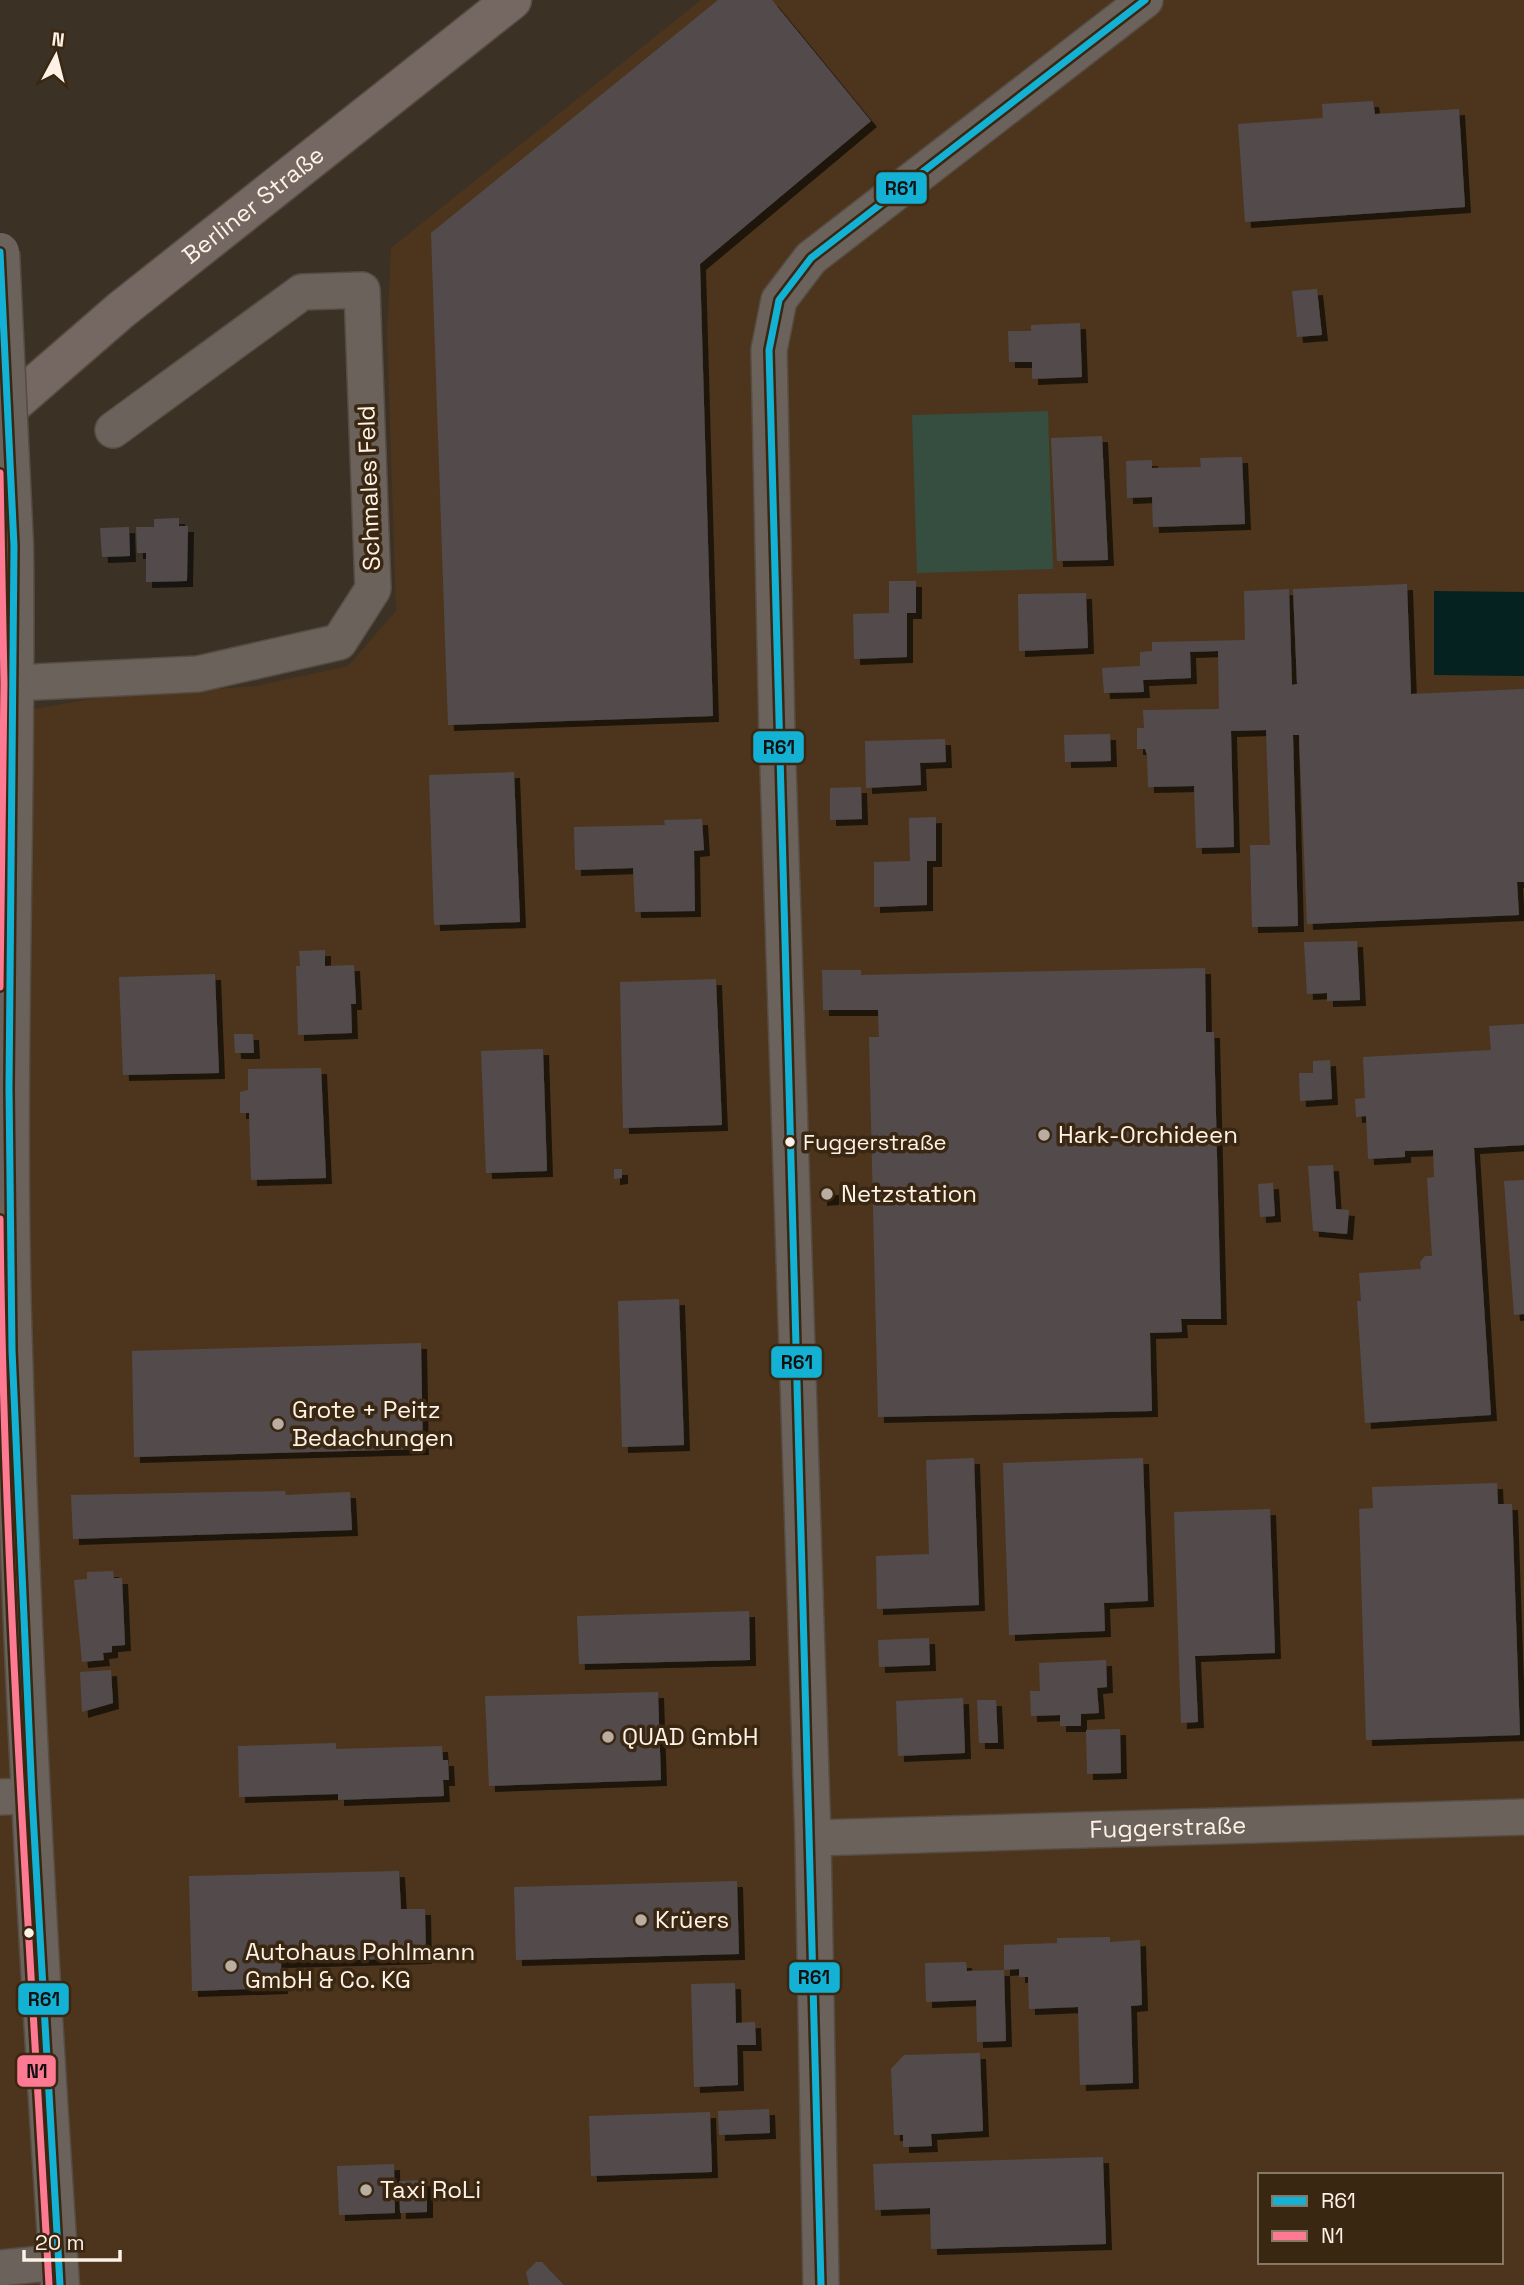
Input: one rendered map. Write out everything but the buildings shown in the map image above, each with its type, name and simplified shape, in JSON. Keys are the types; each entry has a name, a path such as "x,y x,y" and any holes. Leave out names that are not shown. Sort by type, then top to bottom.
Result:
{"main road":[{"name":"Berliner Straße","path":"0,415 121,310 512,0"}],"street":[{"path":"821,2285 813,1838 779,803 769,350 779,300 811,258 1145,0"},
{"path":"0,252 14,546 15,683 9,1088 16,1797 60,2273 0,2268"},
{"name":"Schmales Feld","path":"15,683 198,674 340,642 373,589 362,290 302,292 113,430"},
{"name":"Fuggerstraße","path":"813,1838 1524,1817"}],"shaded area":[{"path":"701,0 1524,0 1524,2285 0,2285 0,715 97,698 256,686 348,666 396,611 387,335 391,248"}],"green space":[{"path":"1048,411 1053,569 917,573 912,415"}],"water":[{"path":"1434,591 1524,592 1524,676 1434,675"}],"transit line":[{"name":"R61","path":"821,2285 769,350 779,300 811,258 1145,0"},
{"name":"R61","path":"0,252 14,546 9,1088 12,1350 32,1796 60,2285"},
{"name":"N1","path":"0,473 4,683 0,987"},
{"name":"N1","path":"0,1219 12,1619 49,2285"}],"place":[{"name":"Hark-Orchideen","path":"1044,1135"},
{"name":"Fuggerstraße","path":"790,1142"},
{"name":"Netzstation","path":"827,1194"},
{"name":"Grote + Peitz Bedachungen","path":"278,1424"},
{"name":"QUAD GmbH","path":"608,1737"},
{"name":"Krüers","path":"641,1920"},
{"name":"Autohaus Pohlmann GmbH & Co. KG","path":"231,1966"},
{"name":"Taxi RoLi","path":"366,2190"}]}
